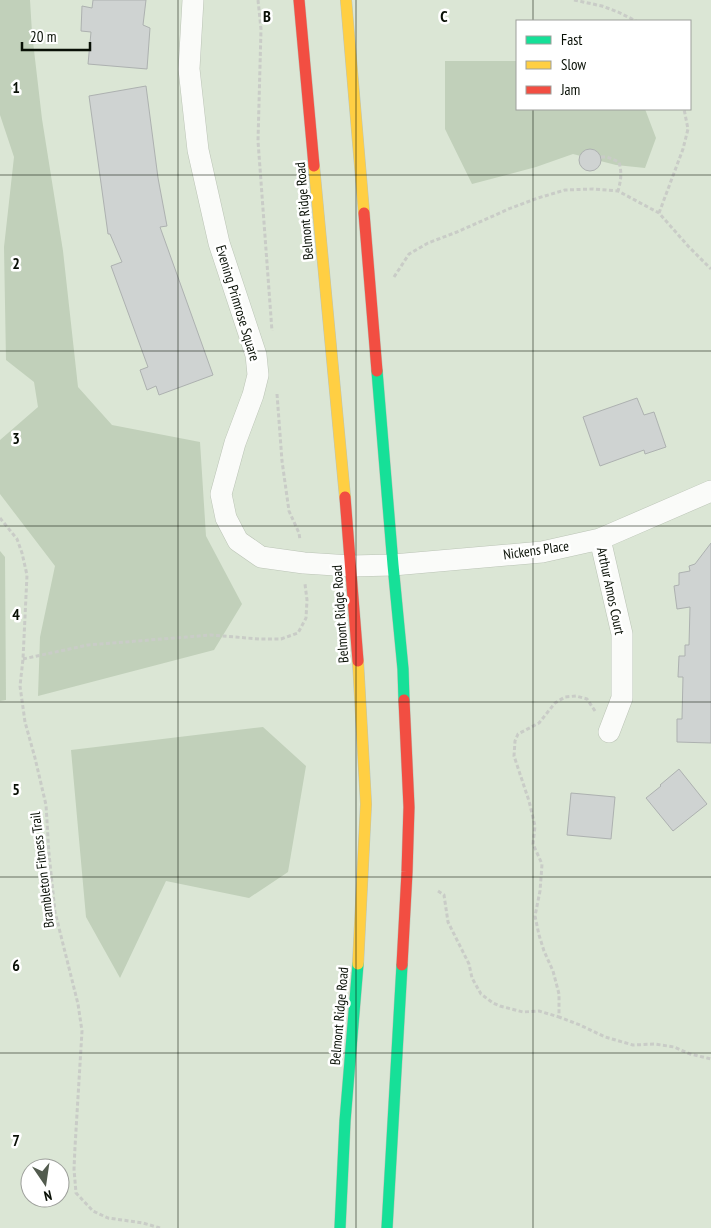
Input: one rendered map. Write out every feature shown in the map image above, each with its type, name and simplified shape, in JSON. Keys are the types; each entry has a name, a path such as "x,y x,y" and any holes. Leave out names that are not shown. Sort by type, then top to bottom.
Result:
{"main road":[{"name":"Belmont Ridge Road","path":"299,0 351,566 366,804 360,940 345,1121 340,1228"},
{"path":"346,0 403,669 409,807 388,1228"}],"street":[{"name":"Evening Primrose Square","path":"193,0 189,69 198,150 219,243 256,354 258,375 253,395 235,443 221,494 226,518 238,541 261,557 304,563 351,566"},
{"name":"Nickens Place","path":"351,566 393,565 542,552 600,538 711,491"},
{"name":"Arthur Amos Court","path":"600,538 622,634 622,698 609,732"}],"path":[{"path":"574,0 602,6 634,20"},
{"path":"659,213 683,149 688,130 684,110"},
{"path":"601,157 607,157 619,162 622,177 618,191"},
{"path":"394,278 409,254 428,243 538,198 564,190 593,189 618,191 659,213 711,269"},
{"name":"Brambleton Fitness Trail","path":"0,518 17,539 27,575 20,686 25,722 46,805 48,854 55,912 78,1004 82,1031 74,1147 76,1193 93,1211 108,1218 143,1223 160,1228"},
{"path":"559,1017 559,994 553,971 544,952 536,916 542,864 533,844 535,826 530,801 514,756 516,741 518,734 539,723 555,703 565,697 576,696 587,699 609,732"},
{"path":"438,891 444,895 448,922 469,964 472,978 481,994 492,1002 523,1012 539,1011 559,1017 605,1037 633,1045 655,1044 674,1047 690,1054 711,1059"}],"green space":[{"path":"0,0 30,0 42,119 63,251 78,387 112,425 200,442 206,536 242,604 214,650 38,696 40,637 55,566 0,494 0,440 38,407 34,382 6,360 4,247 14,157 0,115"},
{"path":"445,61 516,61 516,110 645,110 656,138 645,168 616,165 573,154 536,167 472,184 445,129"},
{"path":"0,551 5,557 6,700 0,701"},
{"path":"263,727 306,766 288,872 249,898 166,881 120,978 86,917 71,750"}],"building":[{"path":"93,0 146,0 143,25 150,28 147,69 88,64 91,32 81,31 82,6 92,8"},
{"path":"146,86 158,178 167,226 160,227 213,375 159,395 156,386 147,390 140,370 148,367 111,266 122,262 110,234 108,234 89,96"},
{"path":"590,149 598,152 601,160 598,168 590,171 582,168 579,160 582,152"},
{"path":"637,398 644,415 654,412 666,447 645,454 644,450 600,466 583,417"},
{"path":"711,543 711,743 677,742 677,719 682,719 683,677 678,677 679,656 685,656 685,645 689,645 690,607 677,609 674,586 679,585 679,573 690,571 689,566 695,564"},
{"path":"679,769 707,804 673,831 646,798"},
{"path":"571,793 615,797 611,839 567,835"}],"traffic: fast":[{"path":"377,371 403,669 404,700"},
{"path":"340,1228 345,1121 358,964"},
{"path":"387,1228 402,965"}],"traffic: slow":[{"path":"346,0 364,213"},
{"path":"314,166 345,497"},
{"path":"358,661 366,804 358,964"}],"traffic: jam":[{"path":"299,0 314,166"},
{"path":"364,213 377,371"},
{"path":"345,497 358,661"},
{"path":"402,965 409,807 404,700"}]}
